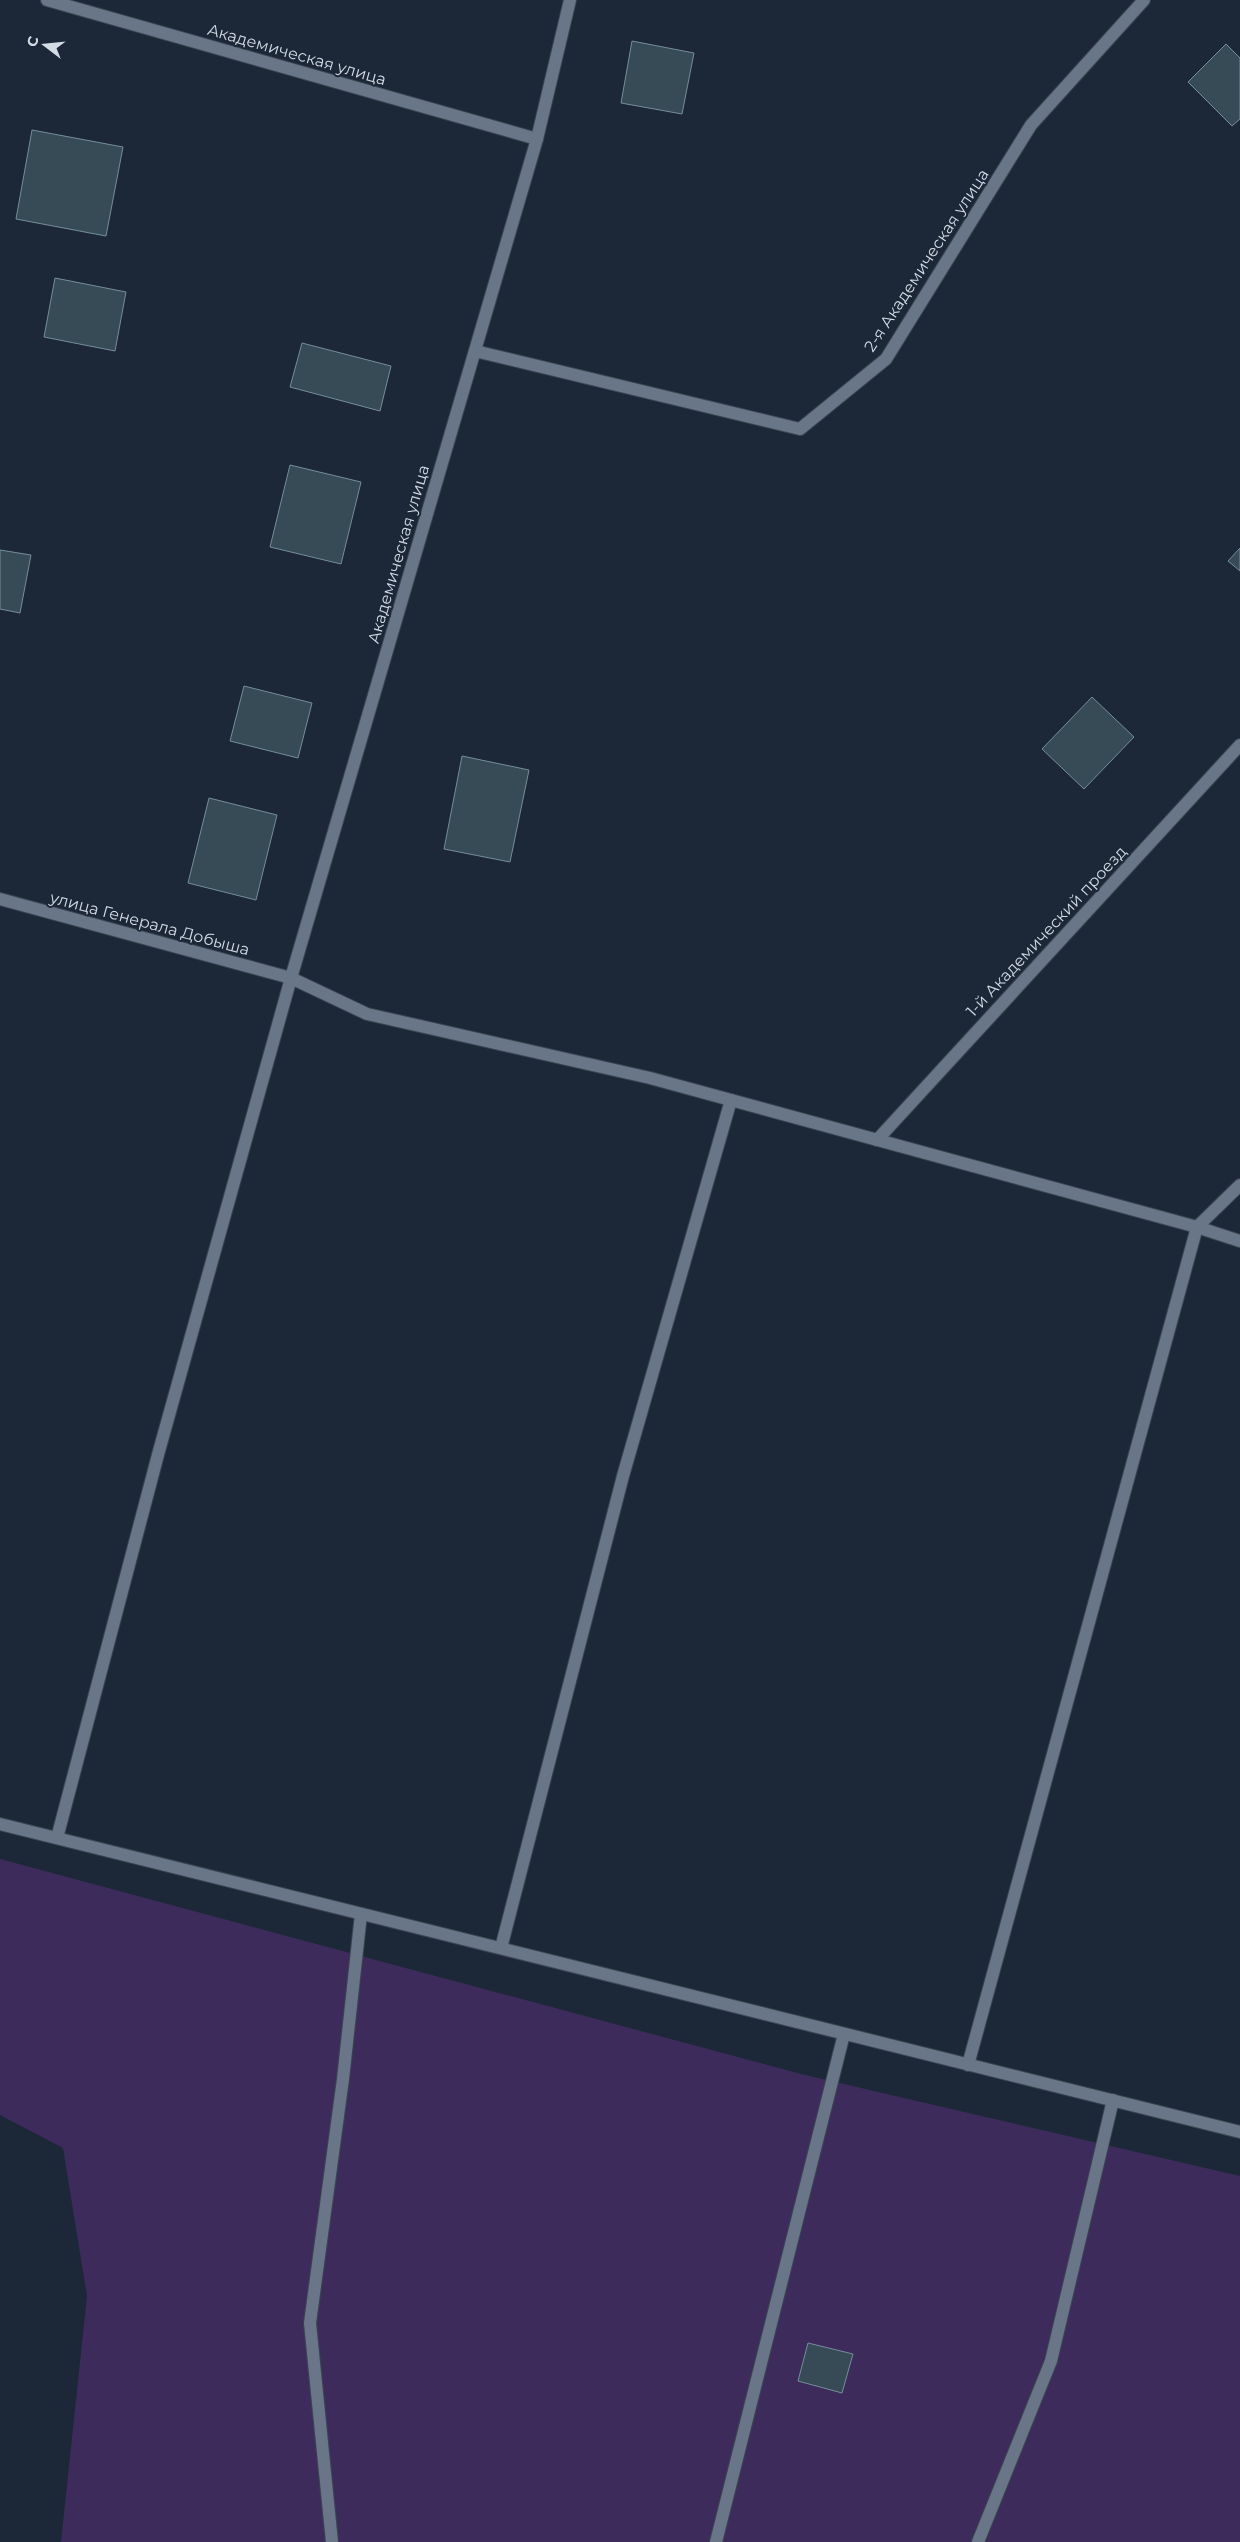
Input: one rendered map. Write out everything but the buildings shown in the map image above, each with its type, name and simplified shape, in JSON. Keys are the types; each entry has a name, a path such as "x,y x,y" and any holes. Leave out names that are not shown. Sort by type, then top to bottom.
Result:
{"street":[{"name":"Академическая улица","path":"47,0 537,139"},
{"name":"Академическая улица","path":"57,1838 159,1451 291,978 537,139 570,0"},
{"name":"2-я Академическая улица","path":"475,351 800,429 886,358 1031,125 1144,0"},
{"name":"1-й Академический проезд","path":"877,1140 1240,745"},
{"name":"улица Генерала Добыша","path":"0,899 291,978 367,1014 641,1076 1197,1226 1240,1241"},
{"path":"501,1948 623,1476 731,1100"},
{"path":"968,2065 1197,1226 1240,1185"},
{"path":"0,1824 1240,2132"},
{"path":"332,2542 310,2323 343,2079 361,1914"},
{"path":"716,2542 844,2034"},
{"path":"978,2542 1051,2361 1113,2100"}],"shaded area":[{"path":"0,1859 801,2074 1240,2176 1240,2542 61,2542 87,2296 63,2148 0,2115"}]}
